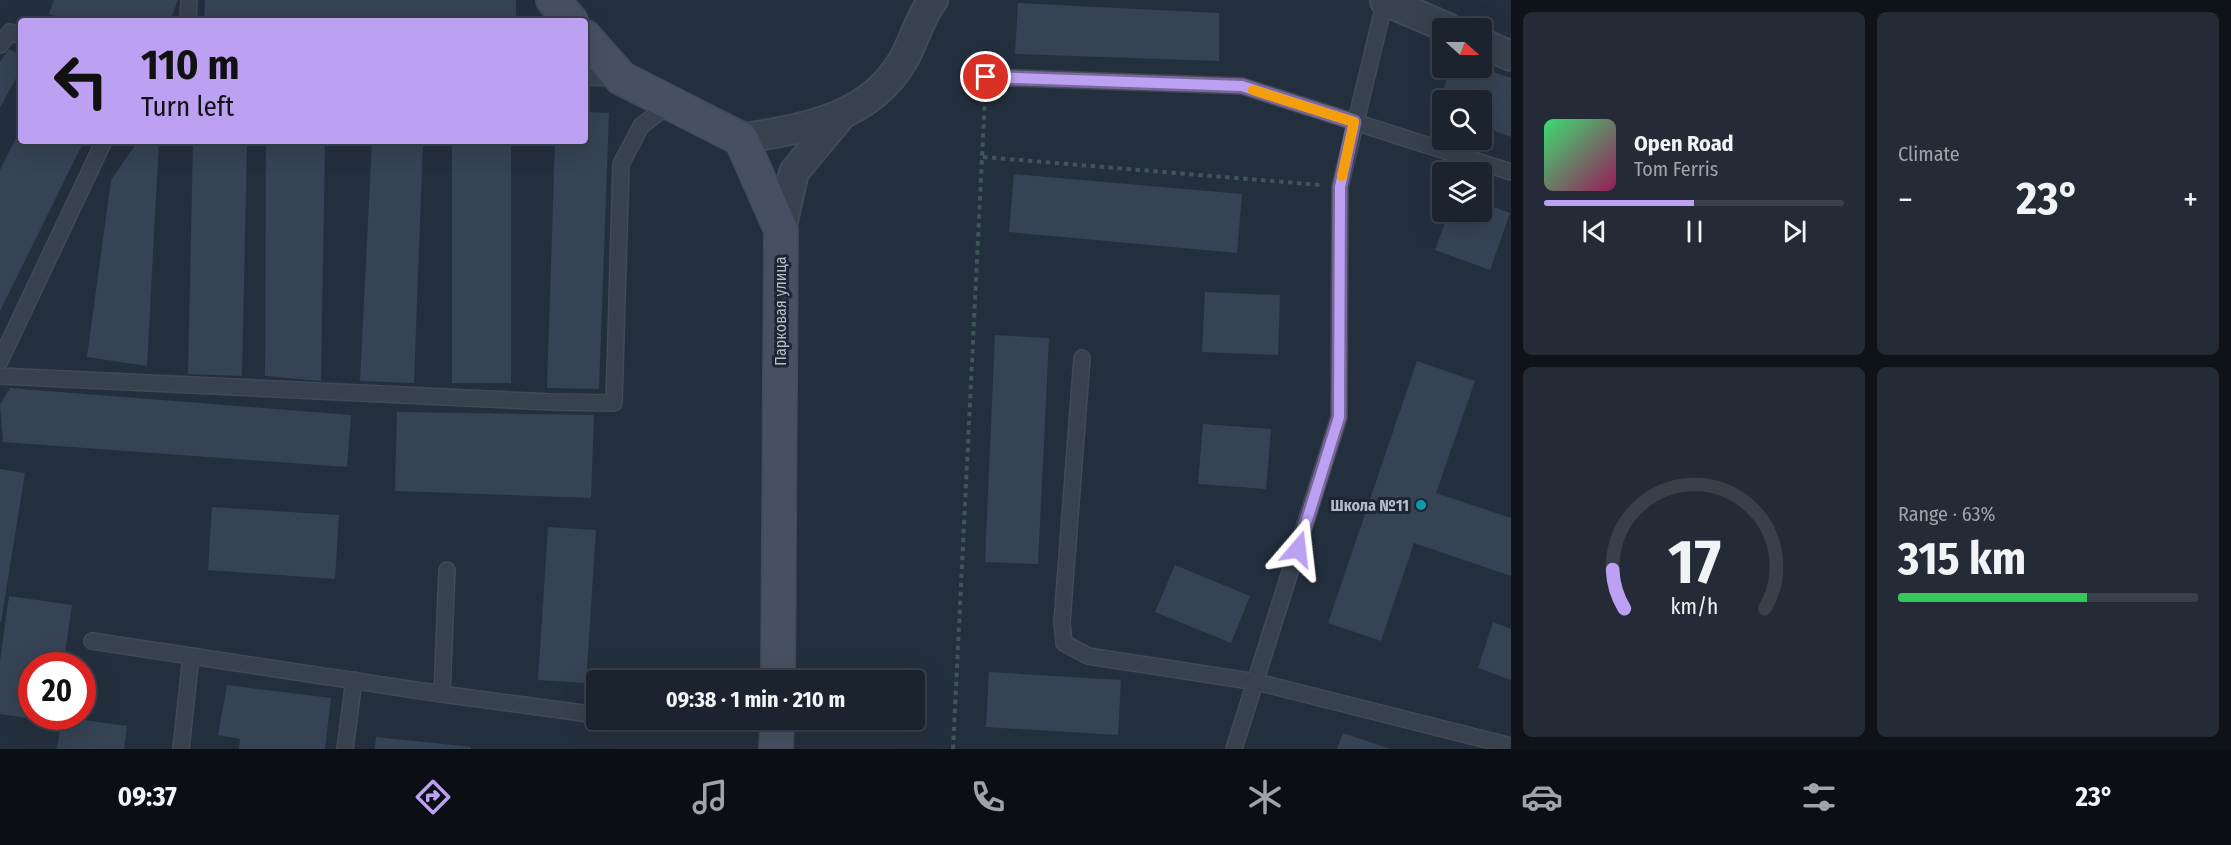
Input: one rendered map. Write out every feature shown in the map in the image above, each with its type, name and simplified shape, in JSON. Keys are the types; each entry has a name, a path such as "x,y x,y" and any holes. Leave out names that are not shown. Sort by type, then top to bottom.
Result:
{"street":[{"path":"553,0 568,18"},
{"path":"588,40 621,78 741,139 817,125 874,97 902,63 933,0"},
{"path":"1384,0 1432,21"},
{"path":"1492,47 1511,56"},
{"path":"781,230 795,172 845,112"},
{"name":"Парковая улица","path":"741,139 781,230 778,670"},
{"path":"776,749 777,730"}],"lane":[{"path":"188,18 189,0"},
{"path":"1234,749 1339,417 1340,187 1384,0"},
{"path":"0,45 10,32 18,35"},
{"path":"588,77 621,78"},
{"path":"986,77 1242,86 1511,172"},
{"path":"0,376 614,403 621,164 641,126 671,103"},
{"path":"0,361 103,144"},
{"path":"1082,358 1062,621 1064,643 1088,656 1257,682 1511,746"},
{"path":"442,694 447,570"},
{"path":"92,641 586,714"},
{"path":"181,749 191,656"},
{"path":"345,749 354,680"}],"path":[{"path":"953,749 986,77"},
{"path":"983,157 1340,187"}],"building":[{"path":"54,0 178,0 171,18 58,18 49,14"},
{"path":"205,0 516,0 516,18 204,18"},
{"path":"1018,3 1219,13 1219,61 1015,54"},
{"path":"9,49 18,54 18,75 0,108 0,62"},
{"path":"1492,72 1511,78 1511,137 1492,130 1492,90 1443,90 1447,78 1492,78"},
{"path":"588,112 609,113 599,389 547,388 555,144 588,144"},
{"path":"18,134 18,144 83,144 0,311 0,170"},
{"path":"136,144 159,144 147,366 87,357 111,180"},
{"path":"193,144 247,144 242,376 188,374"},
{"path":"266,144 325,144 321,381 265,376"},
{"path":"372,144 423,144 414,383 360,381"},
{"path":"452,144 511,144 511,383 452,383"},
{"path":"1014,174 1242,194 1237,253 1009,232"},
{"path":"1492,207 1510,213 1490,270 1435,250 1445,222 1492,222"},
{"path":"1205,292 1280,295 1278,355 1202,352"},
{"path":"995,335 1049,338 1038,564 985,562"},
{"name":"Школа №11","path":"1417,361 1475,381 1436,493 1511,518 1511,576 1414,543 1381,641 1328,623"},
{"path":"10,388 351,415 347,467 3,442 0,405"},
{"path":"397,412 594,415 591,498 395,491"},
{"path":"1203,424 1271,429 1266,489 1198,484"},
{"path":"0,469 25,473 1,622 0,622"},
{"path":"212,507 339,515 335,579 208,570"},
{"path":"548,527 596,530 586,683 538,680"},
{"path":"1175,565 1250,596 1231,643 1155,612"},
{"path":"9,596 72,605 65,652 18,652 18,717 0,714 0,661"},
{"path":"1493,622 1511,629 1511,680 1478,668"},
{"path":"989,672 1121,680 1118,735 986,727"},
{"path":"227,685 331,698 325,749 239,749 240,739 218,735"},
{"path":"96,722 127,726 124,749 57,749 60,730 96,730"},
{"path":"1343,733 1390,749 1337,749"},
{"path":"376,737 471,747 471,749 375,749"}],"slow traffic":[{"path":"1253,90 1354,122 1342,176"}],"place":[{"name":"Школа №11","path":"1421,505"}],"route":[{"path":"986,77 1242,86 1354,122 1340,187 1339,417 1298,549"}]}
